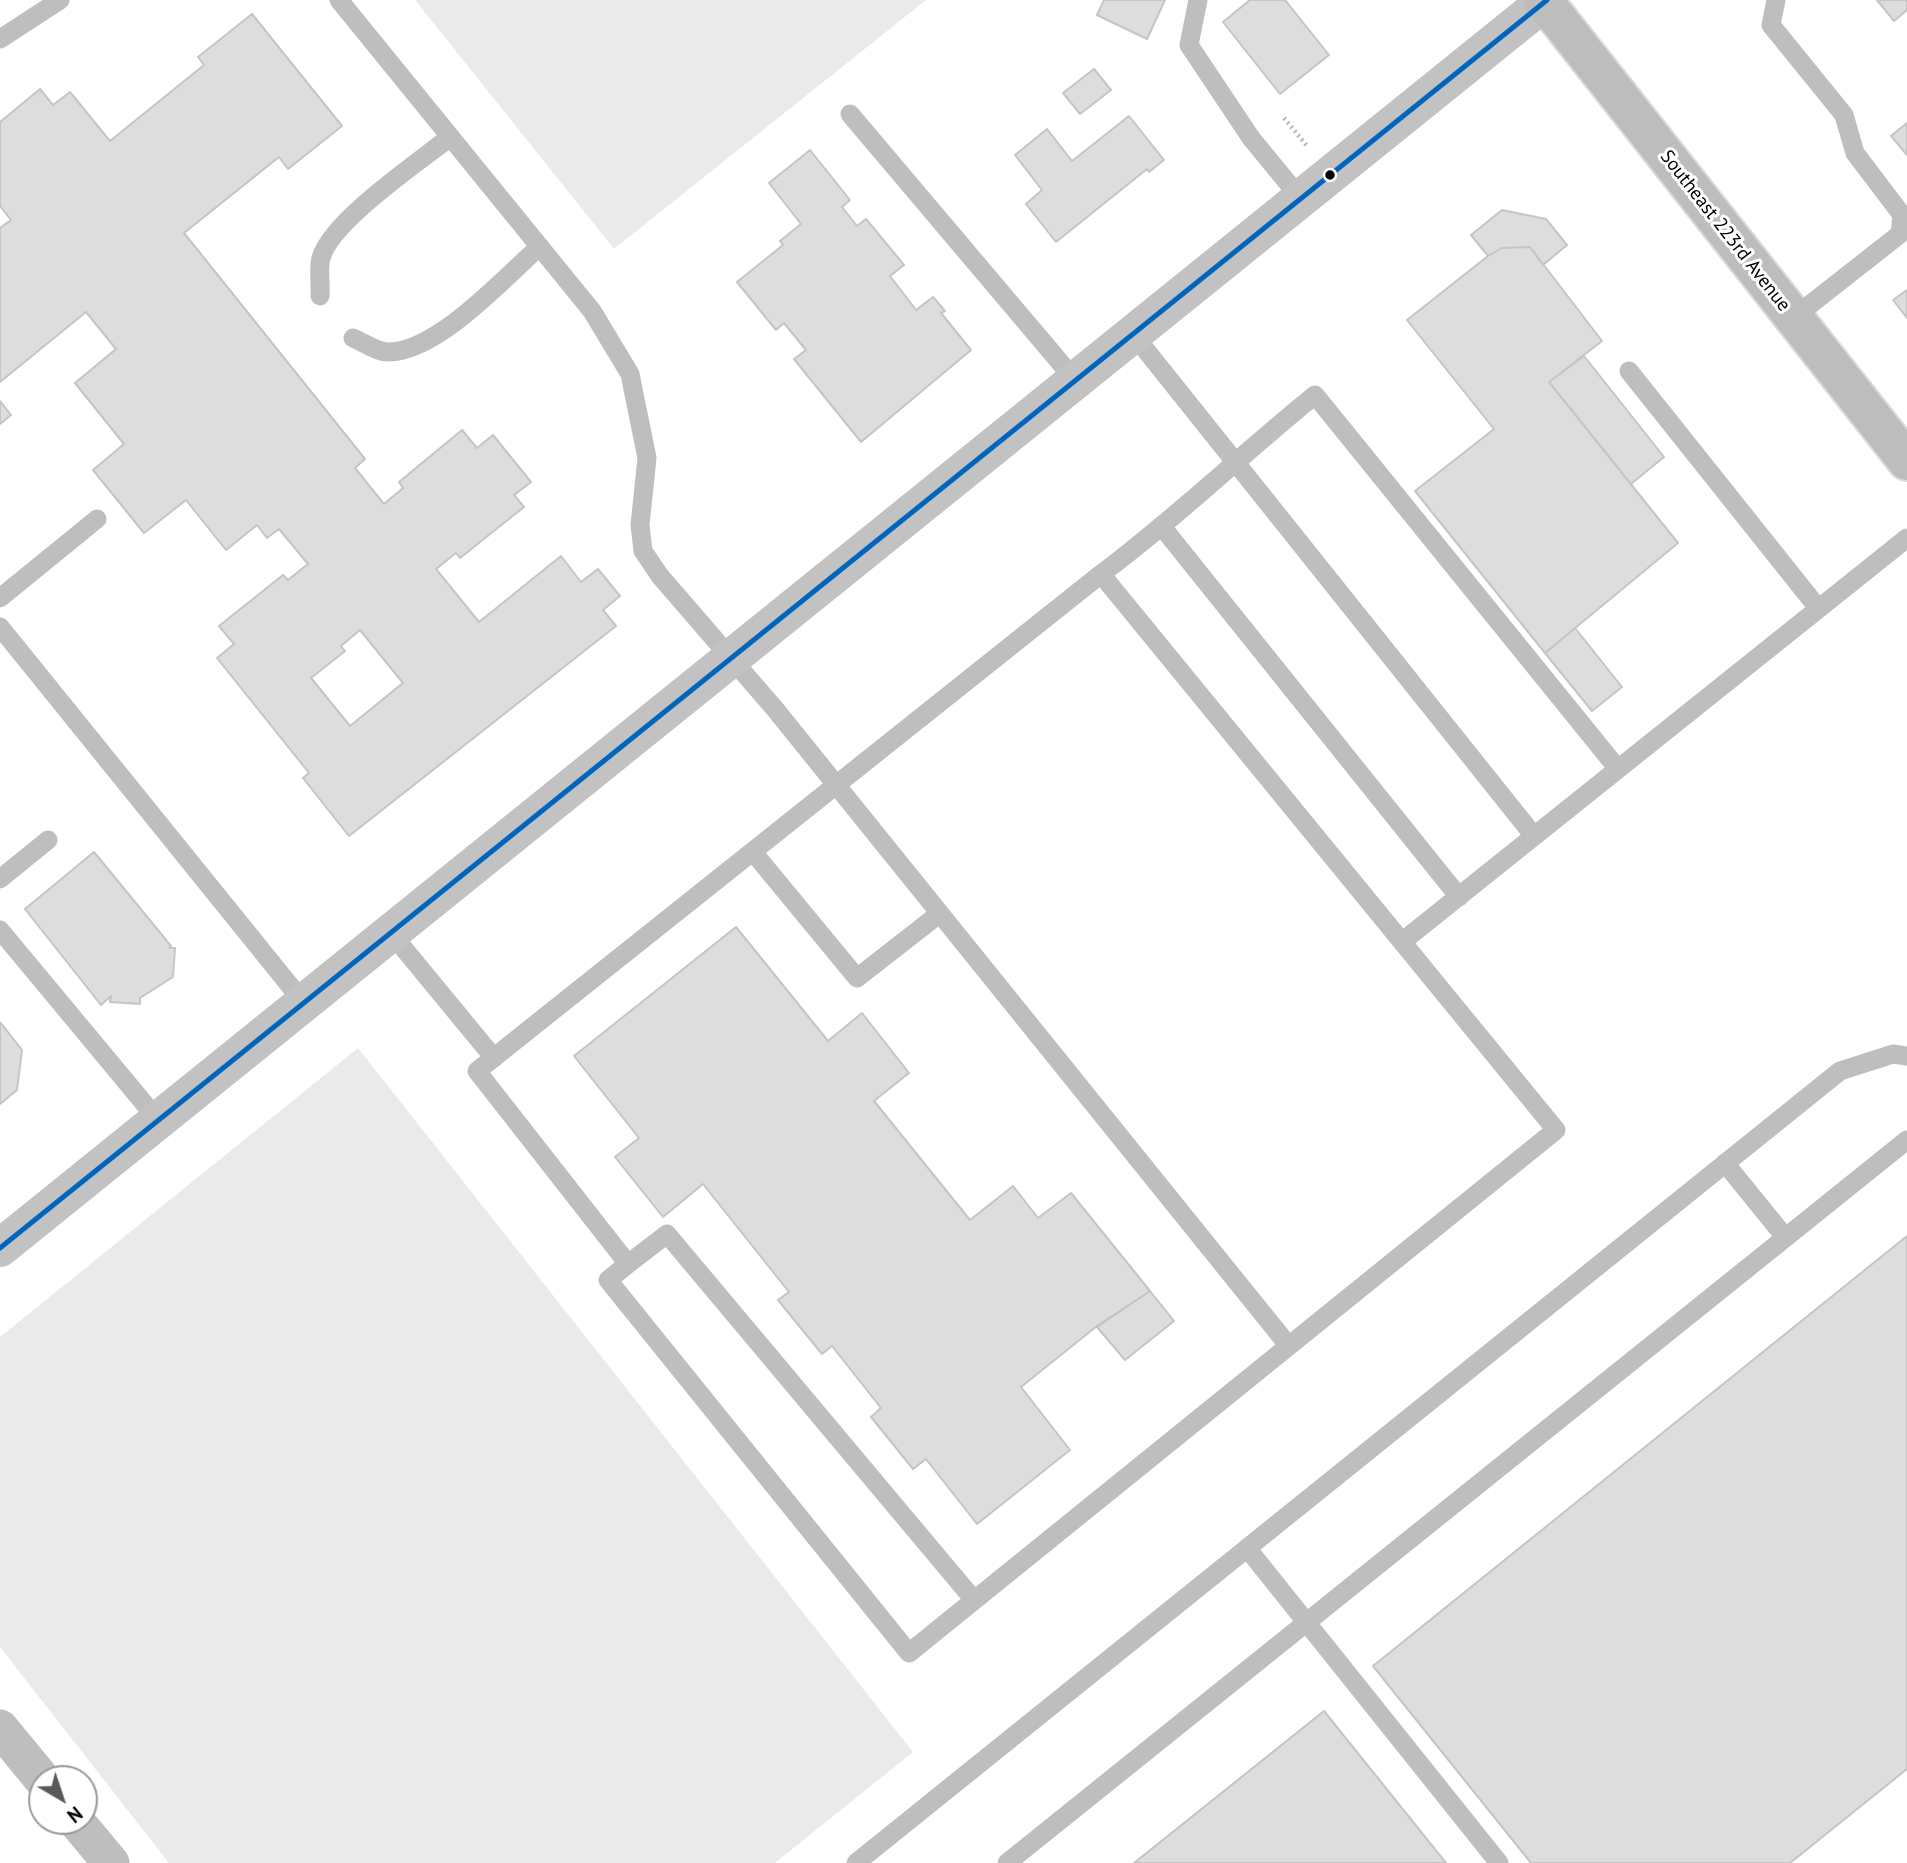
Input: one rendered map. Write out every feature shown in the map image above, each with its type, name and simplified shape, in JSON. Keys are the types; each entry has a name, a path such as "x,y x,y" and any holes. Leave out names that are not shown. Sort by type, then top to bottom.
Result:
{"main road":[{"path":"0,1248 1545,1"},
{"name":"Southeast 223rd Avenue","path":"1545,1 1907,461"}],"street":[{"path":"0,1727 31,1765"},
{"path":"88,1835 111,1863"}],"lane":[{"path":"0,39 60,0"},
{"path":"339,0 592,310 630,374 647,458 640,525 643,551 660,576 775,709 1288,1345"},
{"path":"1198,0 1189,45 1251,138 1301,199"},
{"path":"1776,0 1772,25 1844,115 1855,153 1902,215 1900,234 1793,318"},
{"path":"850,114 1075,380"},
{"path":"320,296 321,258 336,233 364,206 450,137"},
{"path":"353,338 386,352 417,346 438,335 540,247"},
{"path":"1133,334 1534,836"},
{"path":"1629,371 1818,608"},
{"path":"628,1265 477,1071 1101,574 1163,528 1234,460 1315,395 1618,769"},
{"path":"0,598 97,519"},
{"path":"1163,528 1459,897"},
{"path":"1403,942 1907,538"},
{"path":"974,1600 667,1234 608,1280 909,1653 1556,1130 1259,771 1101,574"},
{"path":"0,627 304,1003"},
{"path":"0,879 48,840"},
{"path":"753,852 857,978 939,914"},
{"path":"0,930 158,1120"},
{"path":"391,933 494,1058"},
{"path":"859,1862 1840,1071 1893,1054 1907,1056"},
{"path":"1007,1863 1907,1140"},
{"path":"1725,1163 1785,1237"},
{"path":"1247,1548 1499,1863"}],"shaded area":[{"path":"415,0 926,0 614,249"},
{"path":"358,1048 913,1752 775,1863 169,1863 98,1772 98,1765 92,1765 0,1647 0,1337"}],"building":[{"path":"1104,0 1165,0 1147,39 1097,15"},
{"path":"1250,0 1285,0 1329,55 1280,94 1223,22"},
{"path":"1877,0 1907,0 1907,10 1894,21"},
{"path":"252,14 342,126 288,169 279,157 184,233 365,459 355,468 384,504 403,488 399,482 462,430 477,448 493,435 531,482 514,495 524,507 460,558 456,553 436,569 479,622 561,556 581,582 598,569 620,596 603,610 616,626 349,836 303,778 309,773 217,658 234,644 219,626 283,575 288,580 308,564 279,529 267,538 257,525 226,550 186,500 144,533 93,470 124,444 75,383 116,349 86,312 0,382 0,228 11,220 0,206 0,122 40,89 53,105 70,92 110,141 204,65 198,57","holes":["360,630 403,683 350,726 311,678 345,651 341,646"]},
{"path":"1094,69 1111,90 1080,114 1063,93"},
{"path":"1129,116 1164,160 1149,172 1147,169 1056,242 1026,204 1042,190 1015,155 1047,129 1072,161"},
{"path":"1907,123 1907,155 1891,136"},
{"path":"810,150 850,200 842,207 857,226 866,219 904,265 890,276 916,310 933,297 945,311 941,313 971,350 861,442 794,359 806,350 784,323 776,330 737,282 783,245 780,241 801,224 769,183"},
{"path":"1502,210 1546,219 1567,245 1543,265 1530,247 1502,248 1488,256 1471,235"},
{"path":"1530,247 1602,341 1549,382 1678,543 1545,653 1415,491 1494,429 1407,320 1488,256 1502,248"},
{"path":"1907,290 1907,318 1893,300"},
{"path":"1584,356 1664,457 1631,484 1549,382"},
{"path":"0,401 11,415 0,424"},
{"path":"1575,628 1622,687 1592,711 1545,653"},
{"path":"94,852 171,946 169,948 175,948 173,977 140,998 140,1004 110,1002 111,996 101,1005 25,909"},
{"path":"736,927 828,1041 862,1013 909,1073 874,1101 970,1220 1013,1186 1038,1218 1071,1193 1150,1291 1097,1326 1021,1387 1070,1450 977,1524 926,1459 913,1469 871,1417 881,1408 832,1346 822,1354 778,1300 789,1292 703,1184 663,1217 615,1157 639,1138 574,1056"},
{"path":"0,1022 22,1050 17,1090 0,1104"},
{"path":"1907,1236 1907,1769 1790,1863 1531,1863 1373,1666"},
{"path":"1150,1291 1174,1321 1125,1360 1097,1327"},
{"path":"1324,1711 1446,1863 1134,1863"}],"transit line":[{"path":"0,1248 1547,0"}]}
